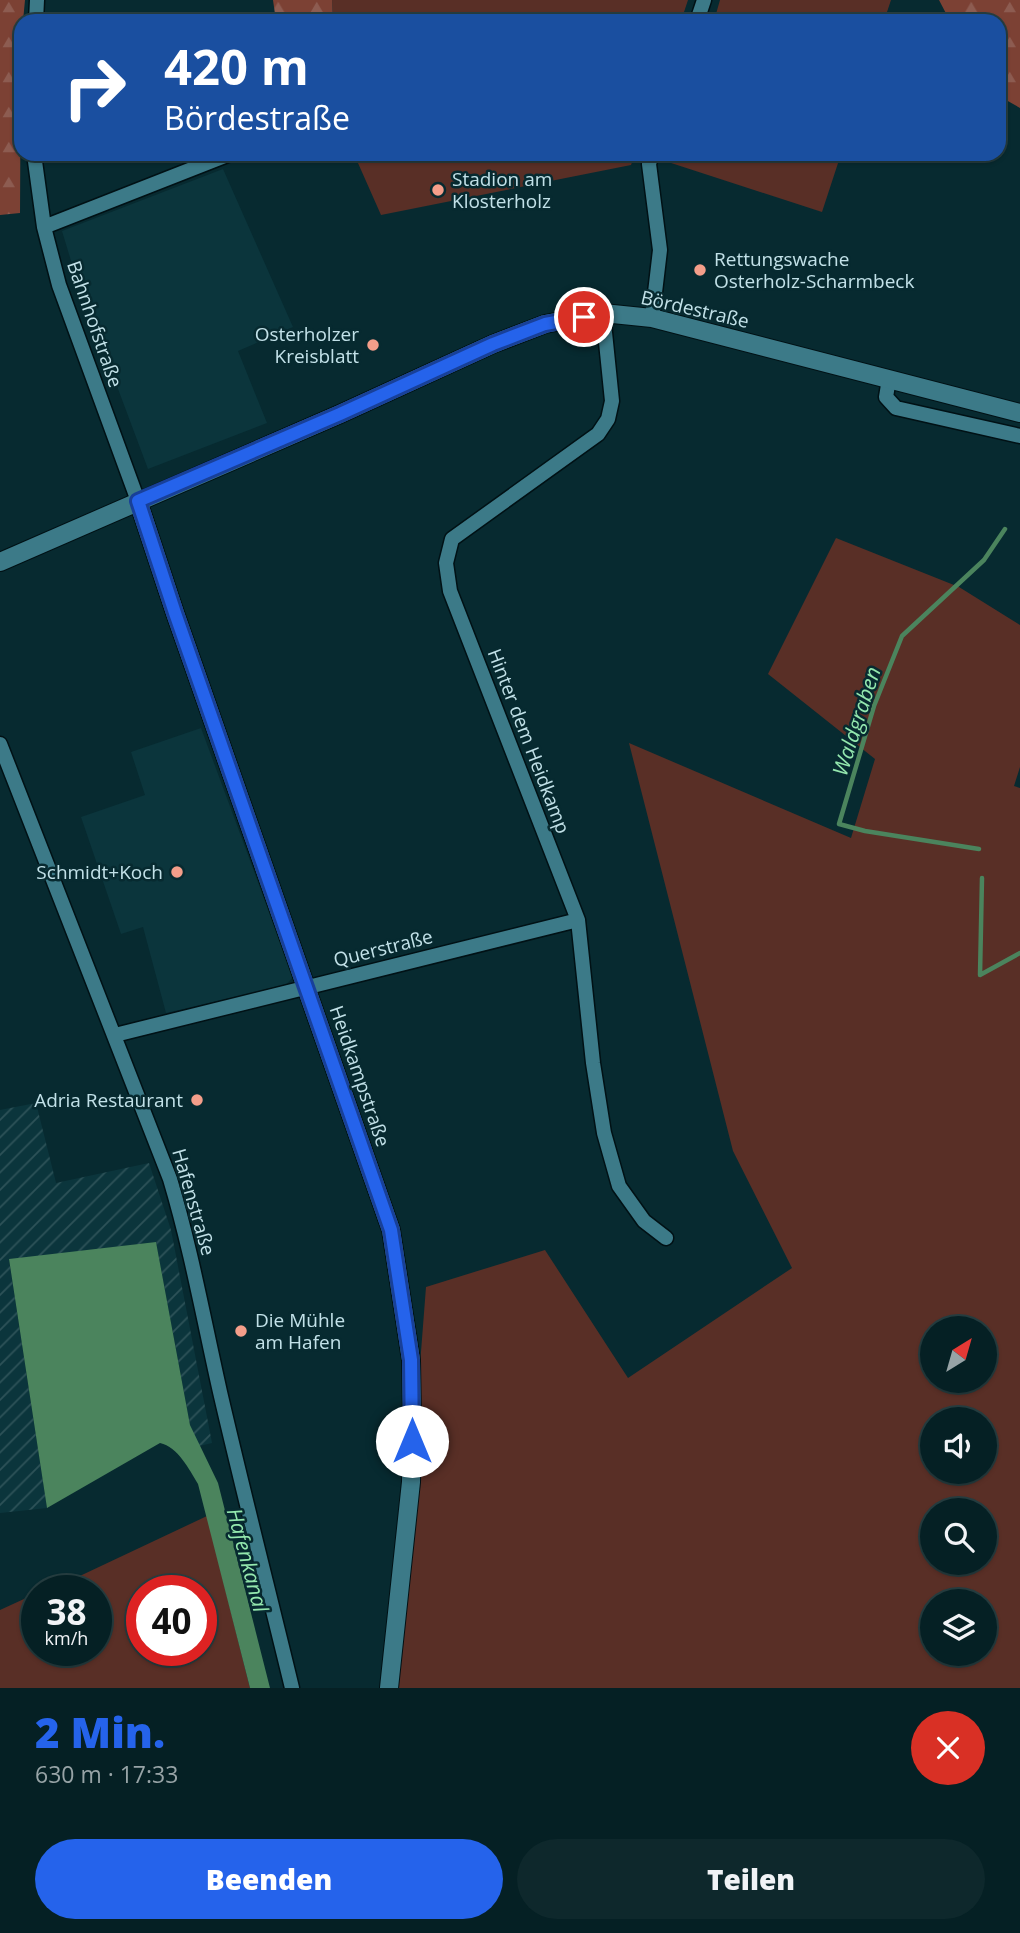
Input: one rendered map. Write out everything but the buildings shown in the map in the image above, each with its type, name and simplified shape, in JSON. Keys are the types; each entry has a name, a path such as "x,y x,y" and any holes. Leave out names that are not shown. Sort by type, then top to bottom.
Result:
{"street":[{"name":"Bahnhofstraße","path":"35,161 44,227 59,285 138,501"},
{"path":"44,227 212,161"},
{"path":"650,161 660,250 652,318"},
{"name":"Bördestraße","path":"0,562 340,414 493,344 545,324 603,313 652,318 1020,413"},
{"name":"Hinter dem Heidkamp","path":"603,313 612,401 608,419 598,434 452,539 446,563 450,591 578,920 593,1063 604,1133 613,1169 626,1199 644,1221 666,1238"},
{"path":"889,379 886,397 895,408 1020,436"},
{"name":"Heidkampstraße","path":"138,501 391,1230 411,1360 411,1482 389,1688"},
{"name":"Hafenstraße","path":"0,744 170,1179 187,1238 230,1436 292,1688"},
{"name":"Querstraße","path":"115,1035 578,920"}],"shaded area":[{"path":"332,0 688,0 683,14 333,14"},
{"path":"720,0 891,0 886,14 716,14"},
{"name":"Stadion am Klosterholz","path":"357,161 632,161 631,165 381,215"},
{"path":"668,161 839,161 822,212"},
{"path":"223,169 293,327 238,351 267,423 148,469 75,274 62,231"},
{"path":"836,538 959,587 1020,625 1020,767 1014,786 1020,788 1020,1688 395,1688 426,1287 545,1250 628,1378 792,1268 733,1151 629,743 851,838 875,759 768,674"},
{"name":"Schmidt+Koch","path":"201,728 293,977 286,985 166,1013 143,927 121,934 81,817 145,795 131,752"},
{"path":"36,1103 56,1183 149,1163 171,1230 212,1443 199,1446 190,1425 156,1242 9,1260 47,1508 0,1513 0,1110"},
{"path":"156,1242 190,1425 218,1483 270,1688 250,1688 198,1484 172,1449 160,1443 47,1508 9,1259"},
{"path":"207,1516 250,1688 0,1688 0,1610 21,1600 21,1666 112,1666 112,1575 82,1575"}],"green space":[{"path":"0,0 25,0 24,14 14,14 14,161 20,161 20,213 0,215"},
{"path":"273,0 332,0 333,14 275,14"},
{"path":"939,0 1020,0 1020,108 1006,100 1006,14 946,14"}],"waterway":[{"name":"Waldgraben","path":"979,849 865,831 839,824 874,706 902,636 984,560 1005,529"},
{"name":"Waldgraben","path":"982,878 980,975 1020,953"}],"place":[{"name":"Stadion am Klosterholz","path":"438,190"},
{"name":"Rettungswache Osterholz-Scharmbeck","path":"700,270"},
{"name":"Osterholzer Kreisblatt","path":"373,345"},
{"name":"Schmidt+Koch","path":"177,872"},
{"name":"Adria Restaurant","path":"197,1100"},
{"name":"Die Mühle am Hafen","path":"241,1331"}],"route":[{"path":"412,1441 411,1360 391,1230 138,501 340,414 493,344 545,324 584,317"}],"water label":[{"name":"Hafenkanal","path":"248,1560"}]}
